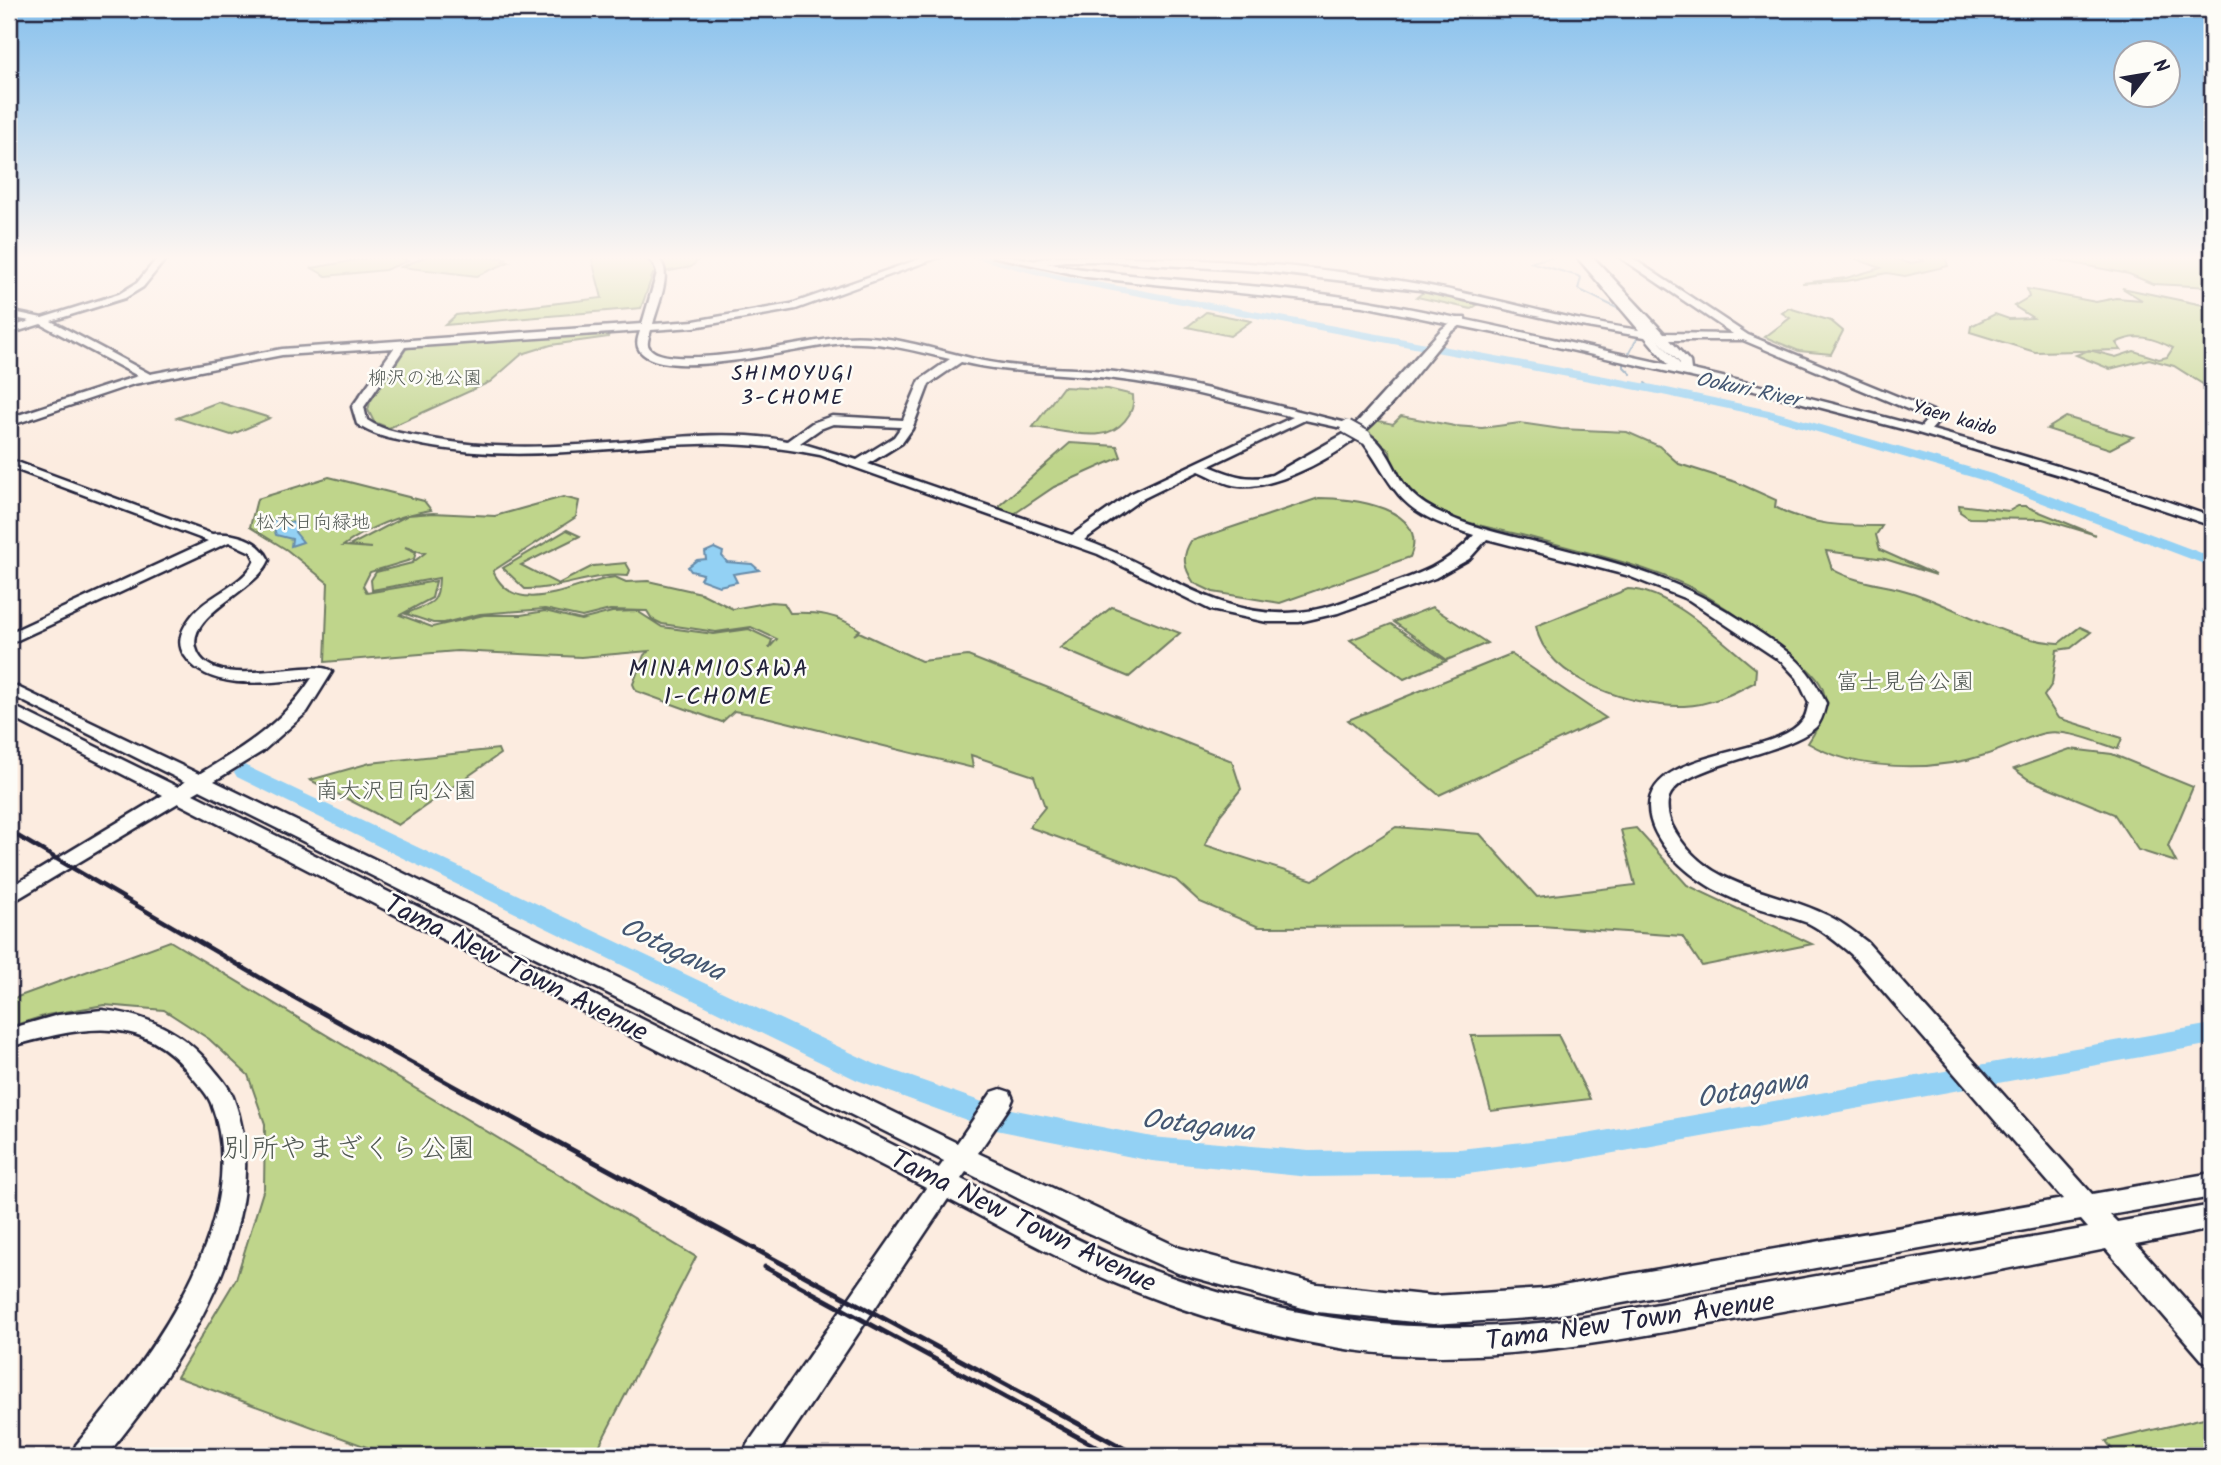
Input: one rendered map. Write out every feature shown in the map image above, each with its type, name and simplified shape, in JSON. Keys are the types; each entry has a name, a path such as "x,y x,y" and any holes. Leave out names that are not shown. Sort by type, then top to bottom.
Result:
{"main road":[{"name":"Yaen kaido","path":"1476,324 1681,368 1928,426 2061,462 2212,514"},
{"name":"Yaen kaido","path":"1928,426 2212,522"}],"street":[{"path":"9,331 32,324"},
{"path":"49,324 149,378"},
{"path":"9,424 149,378 282,352 676,324"},
{"path":"1199,467 1243,483 1277,478 1351,437 1432,347 1456,324"},
{"path":"1593,324 1659,338 1744,337"},
{"path":"1646,324 1659,338"},
{"path":"1647,324 1681,368"},
{"path":"1725,324 1744,337 1929,414 1934,418 1928,426"},
{"path":"646,327 642,341 644,349 657,357 680,362 726,360 861,339 895,342 1002,368 1149,380 1307,415 1347,427 1365,437 1377,450 1397,489 1410,501 1440,519 1666,583 1709,604 1799,670 1812,687 1816,700 1815,719 1806,730 1789,740 1682,772 1665,786 1660,795 1661,822 1685,858 1717,881 1760,901 1812,916 1859,948 2212,1350"},
{"path":"402,343 357,409 364,424 392,435 495,452 721,439 791,444 1119,558 1216,607 1240,613 1284,618 1333,610 1430,575 1464,556 1484,533"},
{"path":"857,465 895,442 908,424 926,379 958,359"},
{"path":"1073,541 1135,498 1307,415"},
{"path":"791,444 816,426 832,420 908,424"},
{"path":"9,453 221,536"},
{"path":"9,463 257,549 262,560 254,575 212,604 191,627 188,647 195,661 215,671 242,677 324,672 302,708 274,735 9,897"},
{"path":"9,631 221,536"},
{"path":"9,639 221,536"},
{"name":"Tama New Town Avenue","path":"9,688 961,1159 1178,1260 1317,1298 1433,1310 1545,1303 2212,1185"},
{"name":"Tama New Town Avenue","path":"9,709 1102,1264 1209,1304 1310,1330 1436,1343 1532,1338 1627,1325 2212,1217"},
{"path":"9,1038 51,1026 94,1019 117,1020 152,1028 205,1070 223,1100 232,1134 234,1166 228,1207 221,1235 201,1287 182,1325 148,1378 87,1456"},
{"path":"758,1456 1002,1099"}],"green space":[{"path":"1190,324 1246,324 1230,336 1187,327"},
{"path":"1782,324 1835,324 1843,331 1831,354 1799,351 1765,337"},
{"path":"2212,324 2212,390 2174,366 2149,359 2110,369 2076,355 2087,351 2035,352 1970,332 1971,326","holes":["2138,337 2173,348 2167,357 2159,359 2134,351 2116,357 2092,351 2121,350 2116,343"]},
{"name":"柳沢の池公園","path":"609,333 608,337 551,345 522,354 490,382 389,428 374,422 368,410 370,402 406,349 416,345"},
{"path":"1063,387 1108,389 1133,395 1132,409 1120,426 1107,433 1076,434 1033,427"},
{"path":"218,402 270,418 231,435 177,418"},
{"name":"富士見台公園","path":"1401,416 1482,428 1520,423 1561,429 1627,432 1659,446 1679,464 1736,482 1776,500 1775,507 1801,518 1827,524 1882,526 1876,535 1880,550 1936,575 1885,559 1826,551 1832,569 1860,580 1910,592 2001,630 2039,641 2059,643 2080,627 2091,632 2071,648 2057,650 2052,684 2044,696 2058,718 2122,738 2118,749 2082,737 2054,732 2030,737 1964,761 1942,764 1871,764 1827,752 1808,743 1819,725 1824,709 1825,696 1814,675 1712,599 1690,587 1633,565 1455,519 1423,505 1403,485 1394,468 1390,451 1366,429 1374,420 1393,424"},
{"path":"2066,417 2133,437 2110,449 2047,429"},
{"path":"1070,443 1117,446 1121,457 1054,487 1014,514 1000,510 1000,505"},
{"name":"松木日向緑地","path":"329,477 424,501 431,510 408,515 433,513 495,516 563,497 579,501 576,517 493,571 503,586 516,594 531,597 615,577 626,582 648,581 701,593 733,609 771,602 784,603 790,613 835,617 860,630 854,635 859,632 921,661 968,656 1232,761 1241,789 1220,815 1205,845 1313,880 1396,827 1480,834 1537,897 1635,885 1621,830 1636,828 1687,885 1812,944 1702,966 1682,936 1541,926 1259,927 1200,902 1176,880 1029,827 1045,807 1034,776 971,755 973,768 734,711 722,722 636,691 633,684 644,655 649,651 581,657 457,651 325,662 328,583 287,550 250,527 257,499","holes":["408,515 349,546 372,548 343,546 373,528","405,547 425,553 412,563 376,572 371,580 372,590 439,578 437,595 431,603 406,614 433,623 480,614 545,609 582,617 610,610 647,611 652,619 662,624 716,632 751,627 777,639 769,648 772,640 749,629 714,634 662,627 637,611 612,612 581,620 545,611 521,615 484,615 432,627 400,615 432,598 436,581 367,593 363,586 370,572 414,559 416,552"]},
{"path":"1319,498 1367,503 1399,516 1409,527 1413,540 1410,557 1280,603 1213,592 1194,583 1185,562 1191,541"},
{"path":"1959,505 2009,511 2025,506 2096,535 2043,519 1969,518 1960,512"},
{"path":"567,530 580,536 521,565 558,584 593,566 626,563 630,570 628,576 602,576 551,587 525,589 503,568"},
{"path":"1628,589 1662,598 1696,620 1756,669 1755,682 1730,695 1703,704 1665,705 1619,696 1596,687 1574,676 1556,662 1543,645 1536,626"},
{"path":"1112,607 1180,633 1129,677 1060,648"},
{"path":"1432,607 1487,643 1447,660 1394,622"},
{"path":"1391,624 1446,661 1404,679 1350,640"},
{"path":"1511,654 1606,718 1439,795 1348,720"},
{"name":"南大沢日向公園","path":"498,749 500,754 398,825 310,780 370,763"},
{"path":"2070,749 2112,754 2193,787 2168,846 2176,862 2138,850 2114,814 2028,779 2014,769"},
{"name":"別所やまざくら公園","path":"170,941 696,1257 594,1456 391,1456 177,1377 236,1279 264,1188 265,1124 248,1075 209,1039 164,1010 104,1005 47,1015 9,1027 9,1000"},
{"path":"1558,1035 1590,1099 1491,1111 1471,1036"},
{"path":"2212,1416 2212,1456 2117,1456 2106,1441"}],"water":[{"path":"275,520 299,525 295,532 303,542 291,546 292,539 276,535 273,525 263,523"},
{"path":"714,548 723,552 722,556 727,562 752,564 759,570 733,574 737,582 719,586 700,579 703,574 691,571 688,567 697,560 706,559 705,552"}],"waterway":[{"name":"Ookuri River","path":"1307,324 1653,389 1769,414 1987,477 2212,562"},
{"path":"1629,353 1638,337"},
{"path":"1624,361 1624,367 1631,374"},
{"name":"Ookuri River","path":"1645,383 1653,389"},
{"name":"Ootagawa","path":"244,772 866,1072 991,1117 1152,1149 1309,1164 1460,1162 1575,1148 2212,1034"}],"railway":[{"path":"9,831 288,994 468,1094"},
{"path":"465,1092 1138,1456"},
{"path":"765,1267 1113,1456"}],"district":[{"name":"SHIMOYUGI 3-CHOME","path":"793,385"},
{"name":"MINAMIOSAWA 1-CHOME","path":"719,682"}]}
